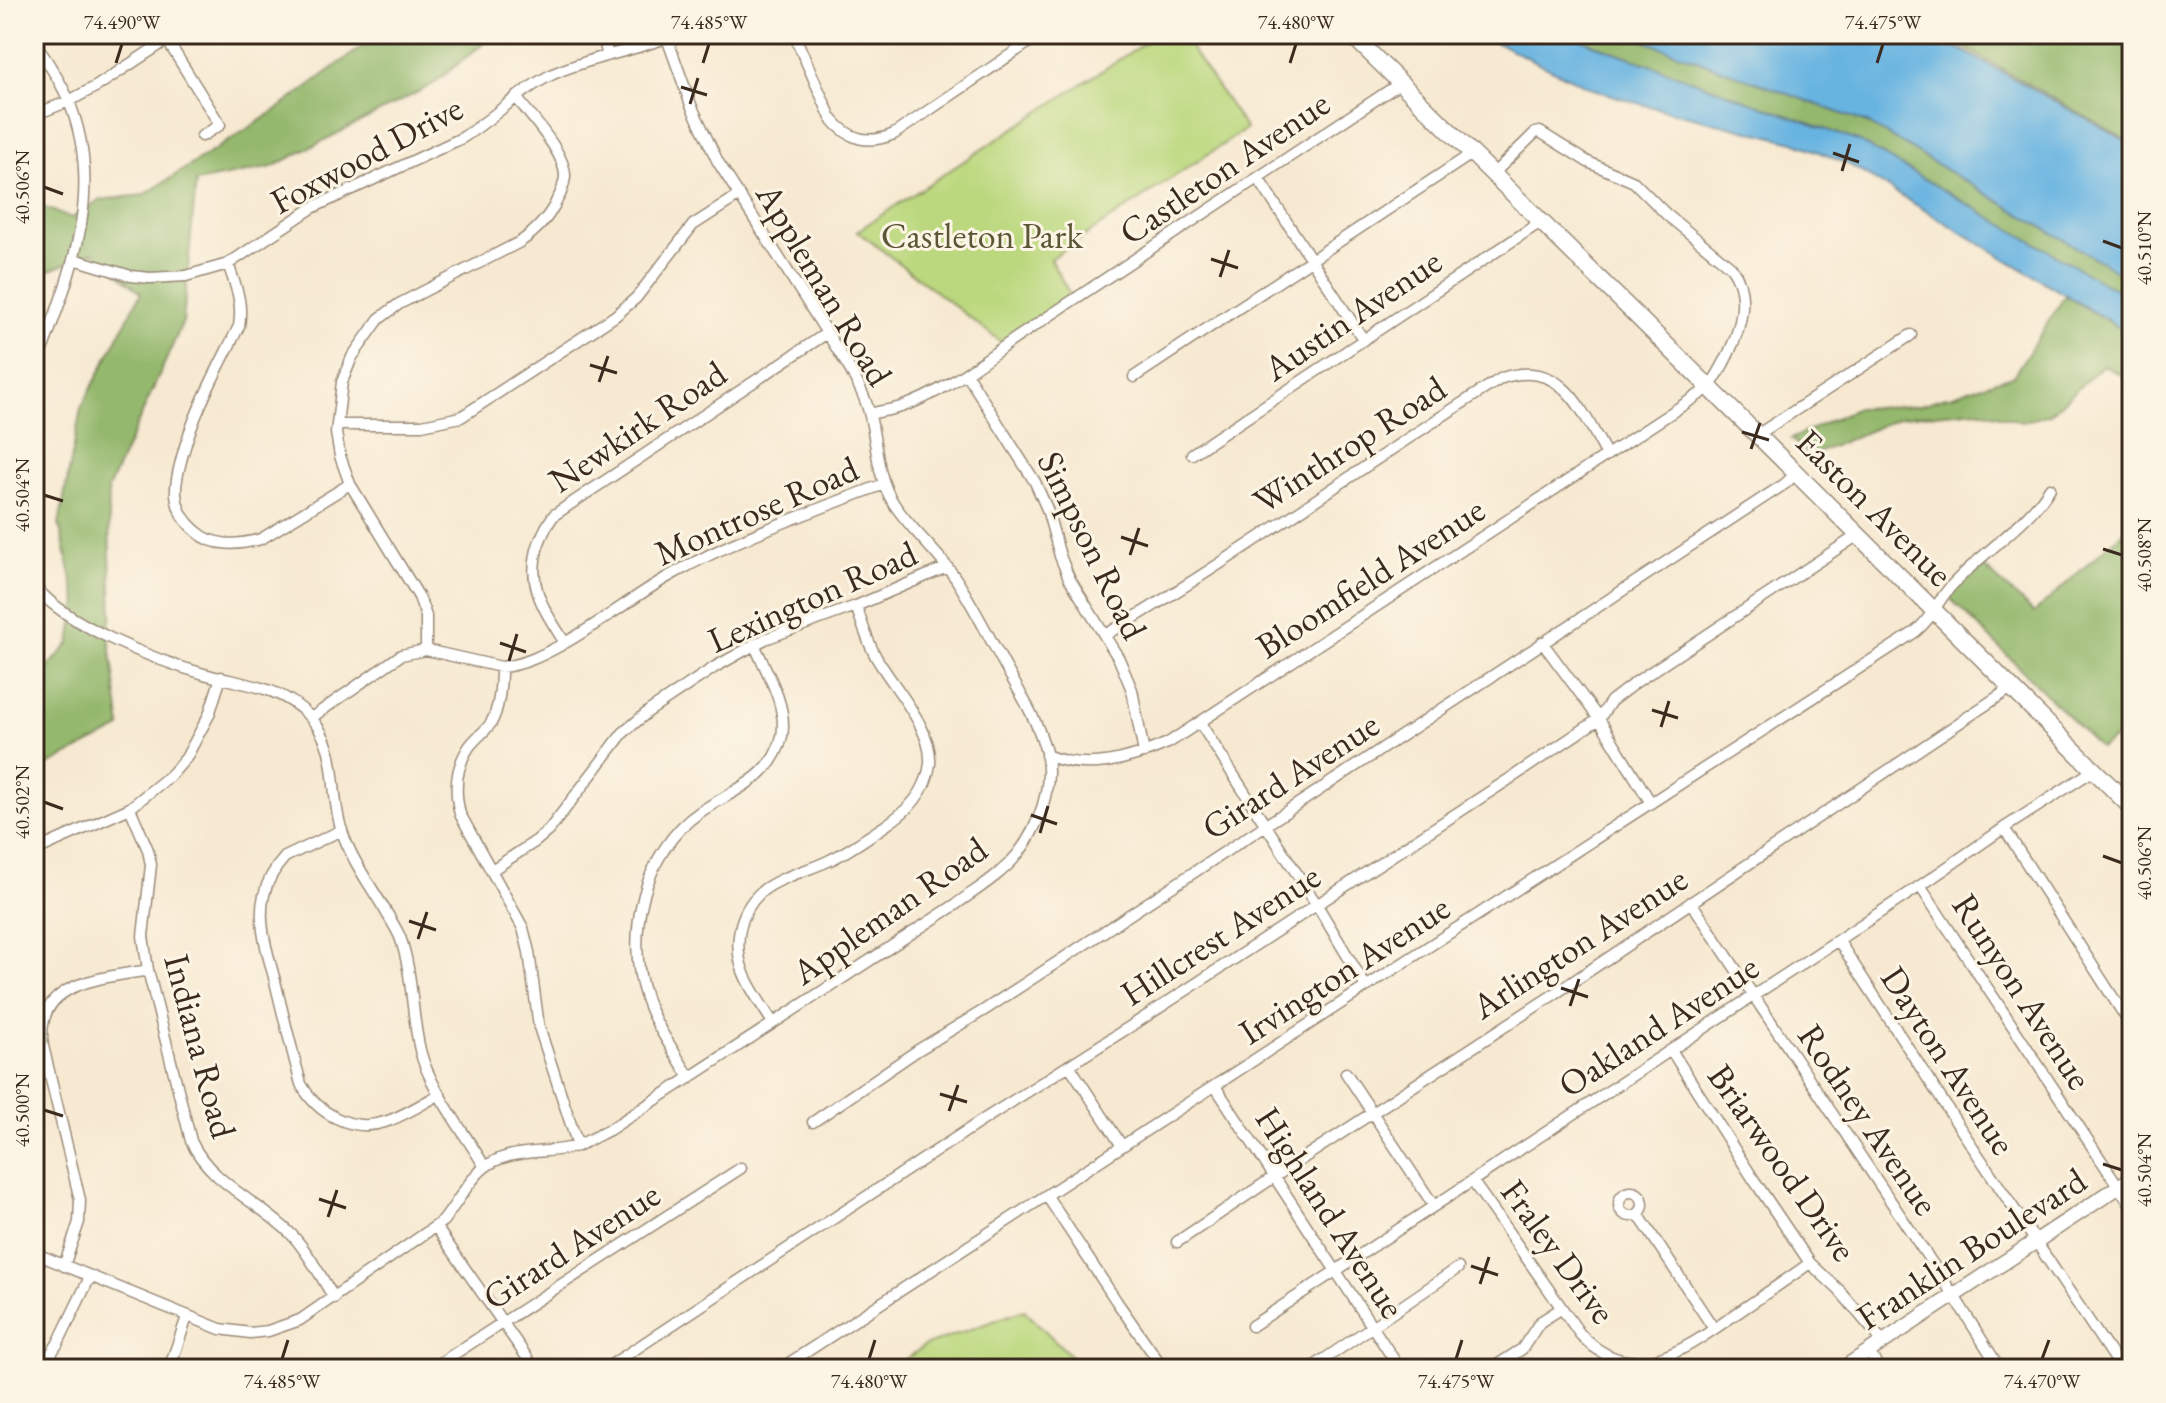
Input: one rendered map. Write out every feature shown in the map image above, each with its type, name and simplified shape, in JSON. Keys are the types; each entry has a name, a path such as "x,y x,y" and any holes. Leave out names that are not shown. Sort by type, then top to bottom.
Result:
{"main road":[{"name":"Easton Avenue","path":"1351,34 2132,808"},
{"name":"Easton Avenue","path":"1364,34 1402,82"}],"street":[{"path":"604,34 607,55"},
{"path":"794,34 831,118 840,129 859,139 874,141 894,134 1041,34"},
{"name":"Foxwood Drive","path":"74,259 106,270 150,278 186,276 228,264 312,208 462,138 516,97 552,75 586,61 672,36"},
{"name":"Appleman Road","path":"485,1167 506,1156 578,1146 609,1130 955,905 1002,871 1026,842 1046,797 1046,755 1025,701 956,579 894,504 884,484 870,414 859,385 718,162 691,105 672,36"},
{"path":"34,115 97,86 171,37 220,125 202,136"},
{"path":"34,41 57,75 69,101 82,144 85,195 83,223 74,259 34,372"},
{"name":"Castleton Avenue","path":"870,414 902,406 966,373 1402,82"},
{"path":"311,718 401,655 426,650 426,616 419,597 350,484 340,456 337,425 340,393 352,357 379,319 399,304 520,242 551,213 565,176 563,166 554,147 516,97"},
{"path":"1494,173 1535,133 1540,132 1588,162 1634,182 1667,215 1731,267 1742,292 1741,312 1737,333 1724,366 1709,388"},
{"path":"1134,377 1473,153"},
{"path":"1258,178 1363,339"},
{"path":"337,425 422,425 461,417 615,316 636,298 693,225 738,196"},
{"name":"Austin Avenue","path":"1192,454 1542,221"},
{"path":"228,264 242,310 239,326 189,430 177,474 176,494 181,513 188,525 201,536 224,544 244,544 261,539 350,484"},
{"name":"Newkirk Road","path":"565,643 541,604 533,573 536,552 554,515 827,333"},
{"path":"1757,435 1911,335"},
{"name":"Simpson Road","path":"966,373 1035,482 1069,578 1119,659 1132,690 1144,753"},
{"name":"Winthrop Road","path":"1105,635 1167,599 1420,429 1502,378 1537,374 1559,383 1577,403 1607,455"},
{"name":"Bloomfield Avenue","path":"1046,755 1062,762 1082,764 1125,760 1168,743 1709,388"},
{"name":"Girard Avenue","path":"813,1122 918,1050 986,1009 1650,574 1786,483 1796,473"},
{"name":"Montrose Road","path":"426,650 501,667 538,658 588,631 671,575 724,547 884,484"},
{"name":"Irvington Avenue","path":"780,1369 1915,632 1925,625 1952,584 2034,509 2050,488"},
{"name":"Hillcrest Avenue","path":"605,1369 1599,719 1611,701 1636,682 1858,535"},
{"name":"Lexington Road","path":"492,870 549,830 623,733 649,711 715,667 754,644 856,606 947,567"},
{"path":"34,1253 220,1329 250,1333 268,1331 300,1320 436,1227 460,1201 472,1179 485,1167 433,1082 420,1052 407,965 399,935 347,845 337,815 329,747 311,718 292,700 273,690 170,662 98,633 66,614 35,589"},
{"path":"773,1023 743,973 738,952 742,922 751,903 774,884 830,860 905,812 917,799 930,765 924,732 877,659 856,606"},
{"path":"1542,642 1599,719 1651,803"},
{"path":"690,1078 651,1012 645,996 638,966 640,917 654,865 664,849 688,821 760,775 769,767 778,750 783,729 780,706 754,644"},
{"path":"501,667 498,703 491,722 470,745 455,786 460,814 523,928 539,1027 578,1146"},
{"path":"34,851 130,808 172,774 186,758 209,715 221,677"},
{"name":"Arlington Avenue","path":"1177,1242 2011,688"},
{"path":"1200,723 1366,987"},
{"name":"Oakland Avenue","path":"1252,1326 2094,770"},
{"name":"Indiana Road","path":"130,808 151,865 143,936 148,970 191,1141 203,1161 293,1236 334,1298"},
{"path":"2004,828 2132,1027"},
{"path":"342,830 285,857 269,880 263,897 262,922 267,948 301,1084 324,1111 340,1120 364,1125 399,1117 440,1094"},
{"name":"Runyon Avenue","path":"1920,886 2132,1207"},
{"name":"Rodney Avenue","path":"1691,902 2000,1369"},
{"name":"Dayton Avenue","path":"1838,940 2121,1369"},
{"path":"64,1266 79,1222 80,1200 38,1034 51,1002 71,987 148,970"},
{"name":"Briarwood Drive","path":"1671,1050 1810,1263 1856,1308 1883,1342"},
{"path":"1069,1065 1122,1146"},
{"path":"1346,1073 1434,1206"},
{"name":"Highland Avenue","path":"1215,1086 1400,1369"},
{"name":"Girard Avenue","path":"431,1369 741,1168"},
{"name":"Franklin Boulevard","path":"1842,1369 2132,1178"},
{"name":"Fraley Drive","path":"1473,1182 1590,1345 1621,1361 1644,1362 1680,1351 1810,1263"},
{"path":"1047,1196 1164,1369"},
{"path":"1638,1214 1714,1329"},
{"path":"436,1227 535,1369"},
{"path":"1310,1369 1458,1268"},
{"path":"41,1369 58,1343 90,1277"},
{"path":"1491,1369 1522,1349 1540,1322 1562,1308"},
{"path":"169,1369 187,1317"},
{"path":"1868,1351 1880,1369"}],"green space":[{"path":"379,34 495,34 432,85 272,167 196,182 183,322 108,489 112,617 108,628 121,728 34,774 34,683 70,643 77,601 59,524 81,408 141,293 93,252 51,270 34,273 34,204 72,218 99,200 144,195 278,109"},
{"name":"Castleton Park","path":"1158,34 1181,34 1246,129 1050,259 1073,300 1005,345 857,231"},
{"path":"1573,34 1626,34 1867,123 2132,280 2132,299 1860,142 1590,43"},
{"path":"1935,34 2132,34 2132,143 1956,43"},
{"path":"2065,296 2132,335 2132,381 2103,365 2050,414 2022,422 1978,410 1901,417 1810,456 1791,439 1857,408 1917,406 2013,376"},
{"path":"2132,524 2132,727 2100,748 1947,595 1982,565 2034,613"},
{"path":"1024,1310 1084,1369 893,1369 924,1346"}],"water":[{"path":"1483,34 1573,34 1590,43 1860,142 2132,299 2132,335 1848,164 1794,142 1644,105 1593,89"},
{"path":"1626,34 1927,34 1962,50 2132,144 2132,280 1867,123"}]}
